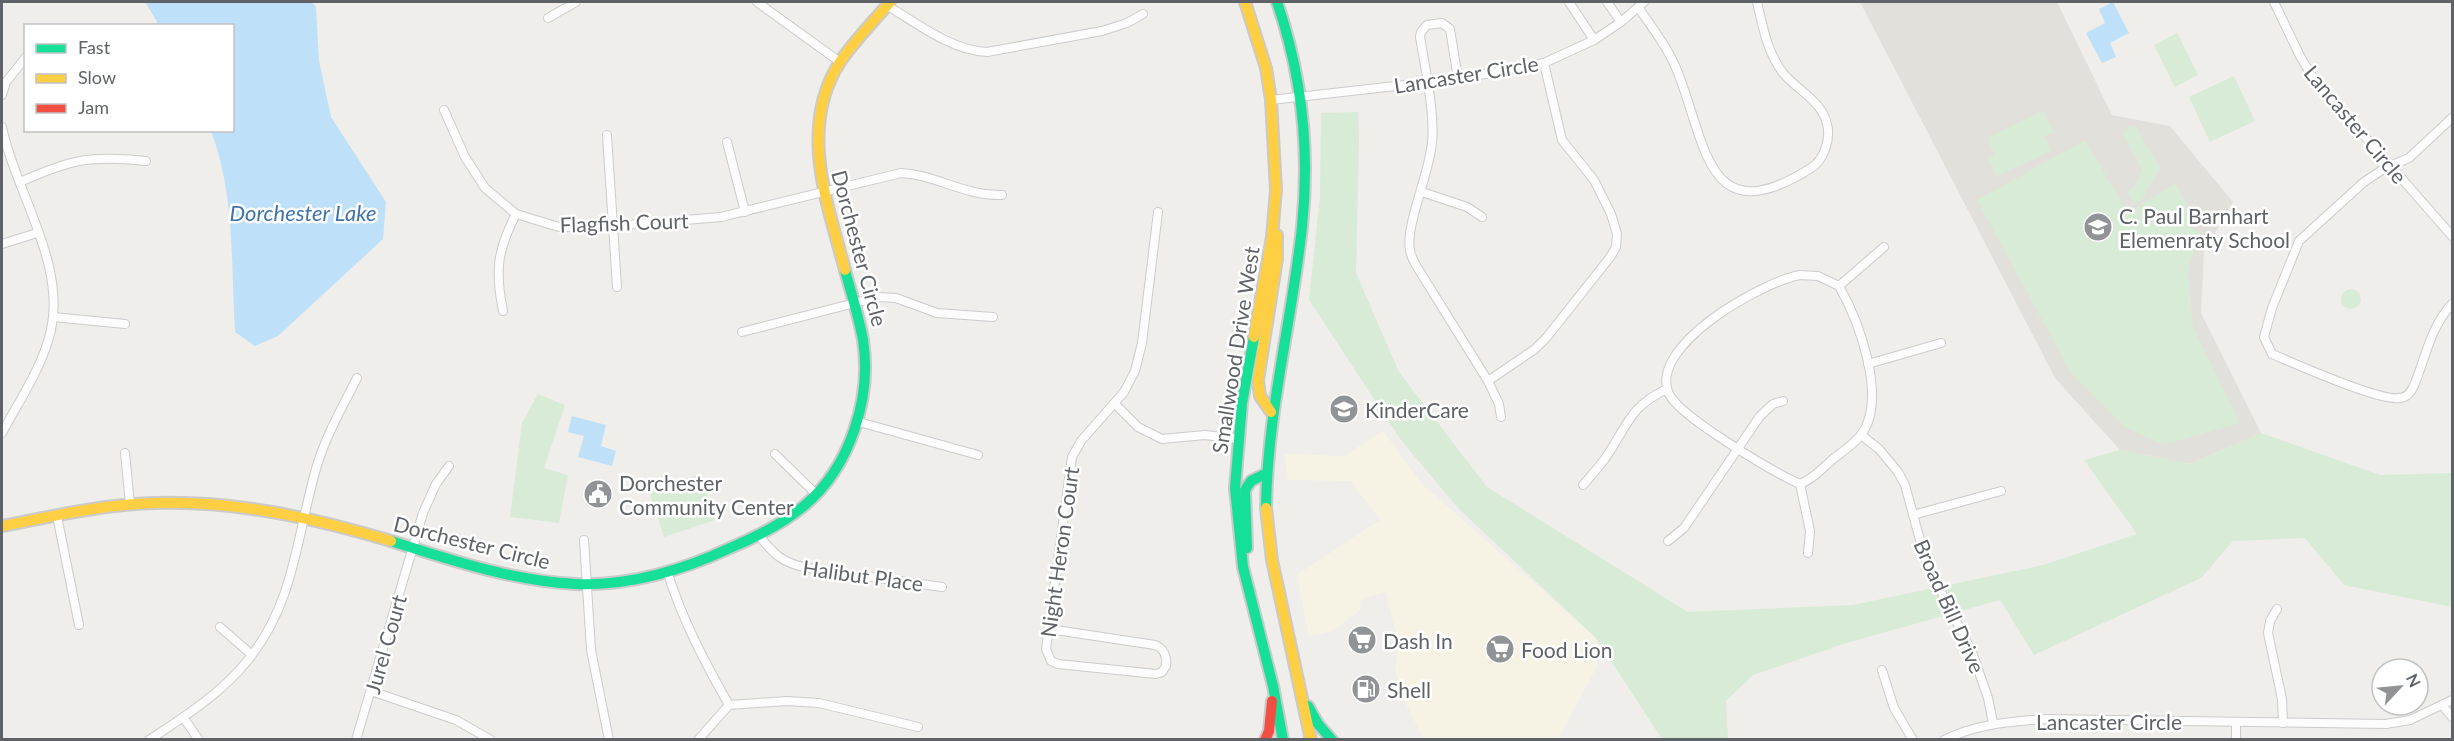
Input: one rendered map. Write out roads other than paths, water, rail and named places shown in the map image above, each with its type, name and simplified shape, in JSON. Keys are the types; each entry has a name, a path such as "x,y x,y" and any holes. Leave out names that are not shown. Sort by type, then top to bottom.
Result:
{"main road":[{"name":"Smallwood Drive West","path":"1245,2 1266,68 1271,100 1276,190 1272,237 1247,374 1235,488 1244,567 1256,625 1274,686 1283,740"},
{"path":"1278,2 1292,49 1304,123 1302,225 1271,412 1266,514 1281,613 1303,695 1311,740"},
{"name":"Dorchester Circle","path":"2,526 130,504 216,504 271,510 305,517 502,574 552,583 586,584 667,571 713,557 788,518 816,494 842,458 859,422 864,393 863,340 817,157 818,125 827,88 840,62 889,4"},
{"path":"1271,412 1260,396 1258,380 1277,259 1276,190"},
{"path":"1249,588 1245,490 1251,481 1267,472"},
{"path":"1264,740 1269,731 1274,686"},
{"path":"1303,695 1318,724 1332,740"}],"street":[{"path":"548,18 576,2"},
{"path":"757,2 840,62"},
{"path":"1569,2 1594,40"},
{"path":"1607,2 1621,22"},
{"path":"1641,4 1675,65 1708,162 1725,183 1743,192 1754,192 1767,190 1815,165 1826,147 1828,135 1828,124 1816,103 1784,74 1774,60 1765,38 1757,2"},
{"name":"Lancaster Circle","path":"2274,2 2312,76 2452,236"},
{"path":"889,4 956,45 987,52 1102,31 1121,26 1143,14"},
{"name":"Lancaster Circle","path":"1271,100 1458,80 1544,63 1594,40 1621,22 1641,4"},
{"path":"1458,80 1450,29 1442,23 1427,25 1421,32 1432,143 1422,192 1411,228 1410,251 1417,267 1488,381 1499,404 1501,417"},
{"path":"2,93 12,74 24,59"},
{"path":"1488,381 1535,349 1547,337 1611,256 1617,240 1616,228 1594,180 1562,140 1544,63"},
{"name":"Flagfish Court","path":"444,110 465,157 485,188 516,214 559,227 613,226 696,219 744,212 901,173 926,177 976,194 1002,195"},
{"path":"2452,118 2409,158 2390,165 2364,182 2299,241 2272,308 2264,337 2265,343 2272,354 2367,391 2397,399 2403,398 2411,392 2438,323 2452,304"},
{"path":"2,127 48,264 52,285 53,317 44,351 2,433"},
{"path":"607,135 617,287"},
{"path":"727,142 744,212"},
{"path":"20,182 53,167 83,159 146,161"},
{"path":"1422,192 1467,207 1482,217"},
{"name":"Night Heron Court","path":"1048,629 1155,645 1160,647 1164,653 1166,661 1164,670 1156,674 1120,672 1053,663 1046,652 1048,629 1072,458 1080,441 1115,404 1130,381 1138,358 1158,212"},
{"path":"503,311 497,279 498,257 516,214"},
{"path":"2,244 37,233"},
{"path":"1839,286 1884,247"},
{"path":"1800,275 1818,276 1839,286 1863,345 1868,364 1872,382 1870,413 1861,435 1811,479 1800,483 1737,448 1676,404 1667,388 1668,371 1683,346 1716,316 1769,285 1800,275"},
{"path":"742,332 854,303 887,297 937,313 993,316"},
{"path":"53,317 124,324"},
{"path":"1868,364 1941,343"},
{"path":"149,740 229,681 252,655 273,623 291,580 321,455 357,378"},
{"path":"1583,486 1604,459 1635,410 1646,399 1667,388"},
{"path":"1668,540 1684,528 1737,448 1766,410 1773,404 1783,401"},
{"path":"1115,404 1138,427 1162,439 1206,435 1239,439"},
{"path":"859,422 978,455"},
{"name":"Broad Bill Drive","path":"1861,435 1879,449 1898,472 1905,485 1926,562 1972,652 1989,698 1993,723"},
{"path":"125,453 130,504"},
{"path":"775,454 816,494"},
{"name":"Jurel Court","path":"356,740 427,501 448,466"},
{"path":"1800,483 1810,531 1808,553"},
{"path":"1913,515 2001,491"},
{"path":"57,516 79,625"},
{"name":"Halibut Place","path":"758,535 777,556 789,564 942,586"},
{"path":"584,540 593,660 609,740"},
{"path":"667,571 678,606 692,638 729,705"},
{"path":"2277,609 2270,621 2268,633 2282,699 2283,723"},
{"path":"220,627 252,655"},
{"path":"1882,670 1894,708 1913,740"},
{"path":"371,691 456,720 491,740"},
{"name":"Lancaster Circle","path":"1944,740 1970,729 1993,723 2044,719 2394,724 2410,720 2452,700"},
{"path":"698,740 729,705 787,701 819,703 918,727"},
{"path":"2443,706 2452,717"},
{"path":"183,717 199,740"},
{"path":"2236,723 2236,740"}],"water":[{"name":"Dorchester Lake","path":"145,2 312,2 316,7 319,61 331,117 386,202 383,239 278,336 255,346 235,332 228,205 219,155 211,132 234,132 234,24 158,24"},
{"path":"2113,2 2129,33 2110,43 2116,57 2102,63 2086,33 2105,23 2099,9"},
{"path":"572,416 606,425 601,446 616,451 612,466 578,457 584,436 568,432"}],"place":[{"name":"C. Paul Barnhart Elemenraty School","path":"2098,227"},
{"name":"KinderCare","path":"1344,409"},
{"name":"Dorchester Community Center","path":"598,494"},
{"name":"Dash In","path":"1362,640"},
{"name":"Food Lion","path":"1500,649"},
{"name":"Shell","path":"1366,689"}]}
